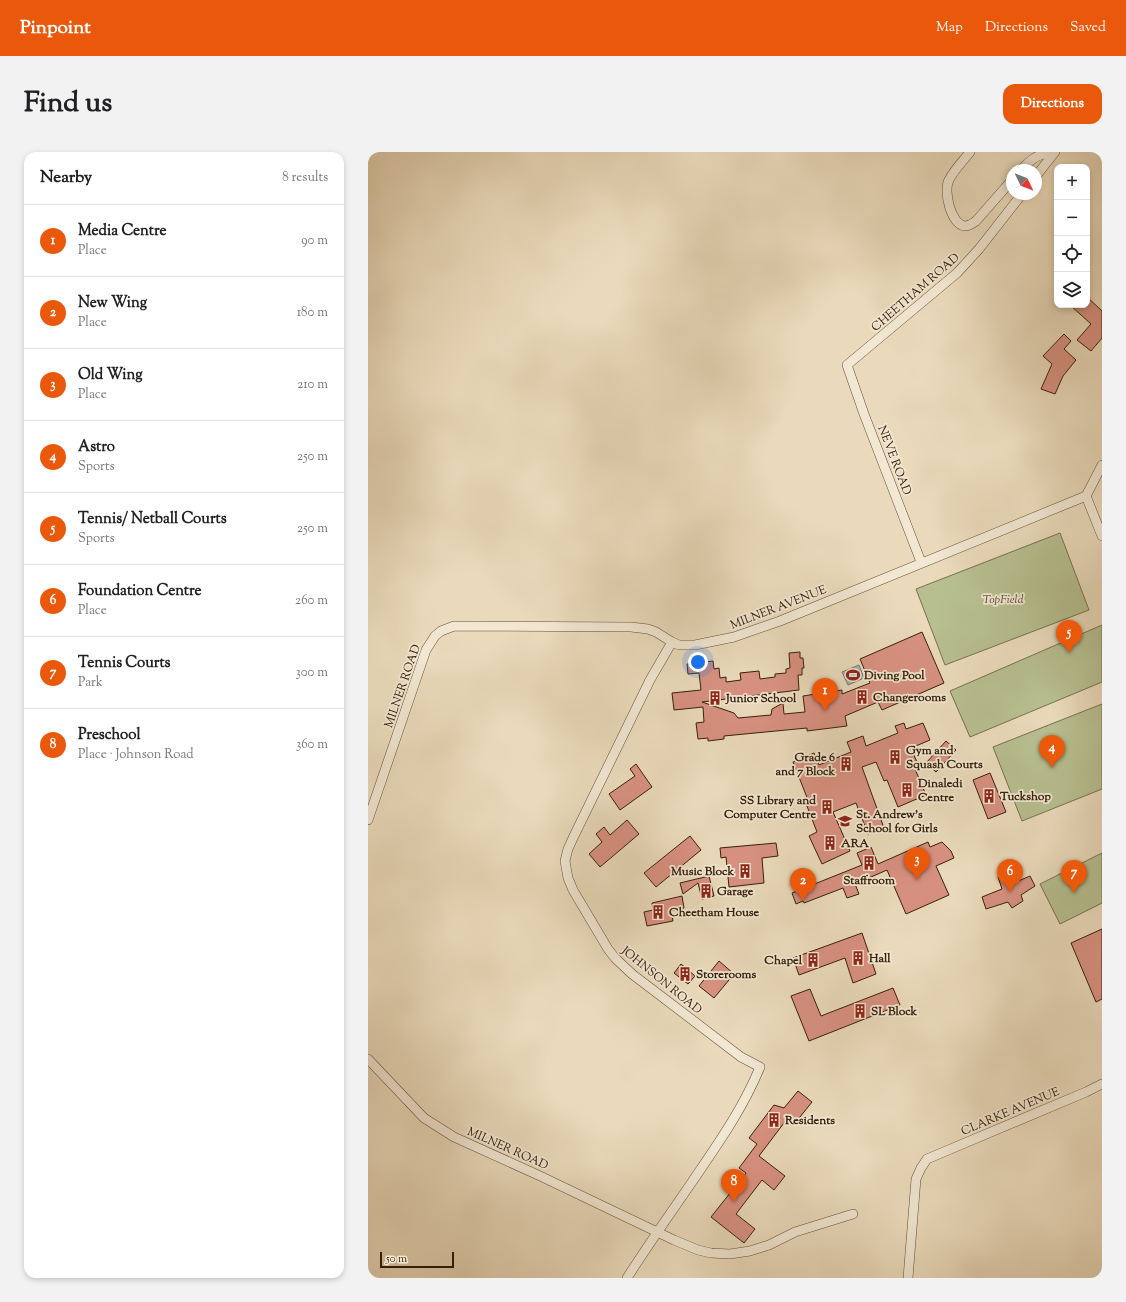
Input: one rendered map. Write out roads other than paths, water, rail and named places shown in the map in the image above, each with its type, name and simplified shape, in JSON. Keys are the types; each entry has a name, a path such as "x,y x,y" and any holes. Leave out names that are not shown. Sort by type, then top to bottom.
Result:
{"street":[{"path":"970,152 949,179 947,185 950,209 957,221 964,226 970,226 1006,187"},
{"path":"1027,164 1035,156 1042,153 1055,152"},
{"path":"1042,168 1055,152"},
{"name":"CHEETHAM ROAD","path":"847,365 957,273 979,249 1017,200"},
{"name":"NEVE ROAD","path":"847,365 864,414 921,562"},
{"path":"1102,465 1086,496 1102,536"},
{"name":"MILNER AVENUE","path":"441,631 454,626 631,627 648,629 656,632 679,645 695,645 745,633 780,620 1086,496"},
{"name":"MILNER ROAD","path":"368,820 426,650 431,640 441,631"},
{"name":"JOHNSON ROAD","path":"627,1278 735,1118 748,1096 760,1067 751,1064 735,1052 632,974 615,958 608,949 573,890 567,874 565,861 568,849 650,680 672,642"},
{"name":"MILNER ROAD","path":"368,1059 424,1118 454,1137 698,1250 711,1253 730,1254 750,1251 769,1245 795,1232 853,1214"},
{"name":"CLARKE AVENUE","path":"908,1278 916,1179 927,1159 1102,1084"}],"water":[{"name":"Diving Pool","path":"859,665 864,678 848,685 842,672"}],"place":[{"name":"Tennis/ Netball Courts","path":"1069,653"},
{"name":"Diving Pool","path":"853,675"},
{"name":"Changerooms","path":"862,697"},
{"name":"Junior School","path":"715,698"},
{"name":"Media Centre","path":"825,711"},
{"name":"Gym and Squash Courts","path":"895,757"},
{"name":"Grade 6 and 7 Block","path":"846,764"},
{"name":"Astro","path":"1052,768"},
{"name":"Dinaledi Centre","path":"907,790"},
{"name":"Tuckshop","path":"989,796"},
{"name":"SS Library and Computer Centre","path":"827,807"},
{"name":"St. Andrew's School for Girls","path":"845,821"},
{"name":"ARA","path":"830,843"},
{"name":"Staffroom","path":"869,863"},
{"name":"Music Block","path":"745,871"},
{"name":"Old Wing","path":"917,880"},
{"name":"Garage","path":"706,891"},
{"name":"Foundation Centre","path":"1010,892"},
{"name":"Tennis Courts","path":"1074,893"},
{"name":"New Wing","path":"803,901"},
{"name":"Cheetham House","path":"658,912"},
{"name":"Hall","path":"858,958"},
{"name":"Chapel","path":"813,960"},
{"name":"Storerooms","path":"685,974"},
{"name":"SL Block","path":"860,1011"},
{"name":"Residents","path":"774,1120"},
{"name":"Preschool","path":"734,1202"}],"park label":[{"name":"TopField","path":"1003,599"}]}
